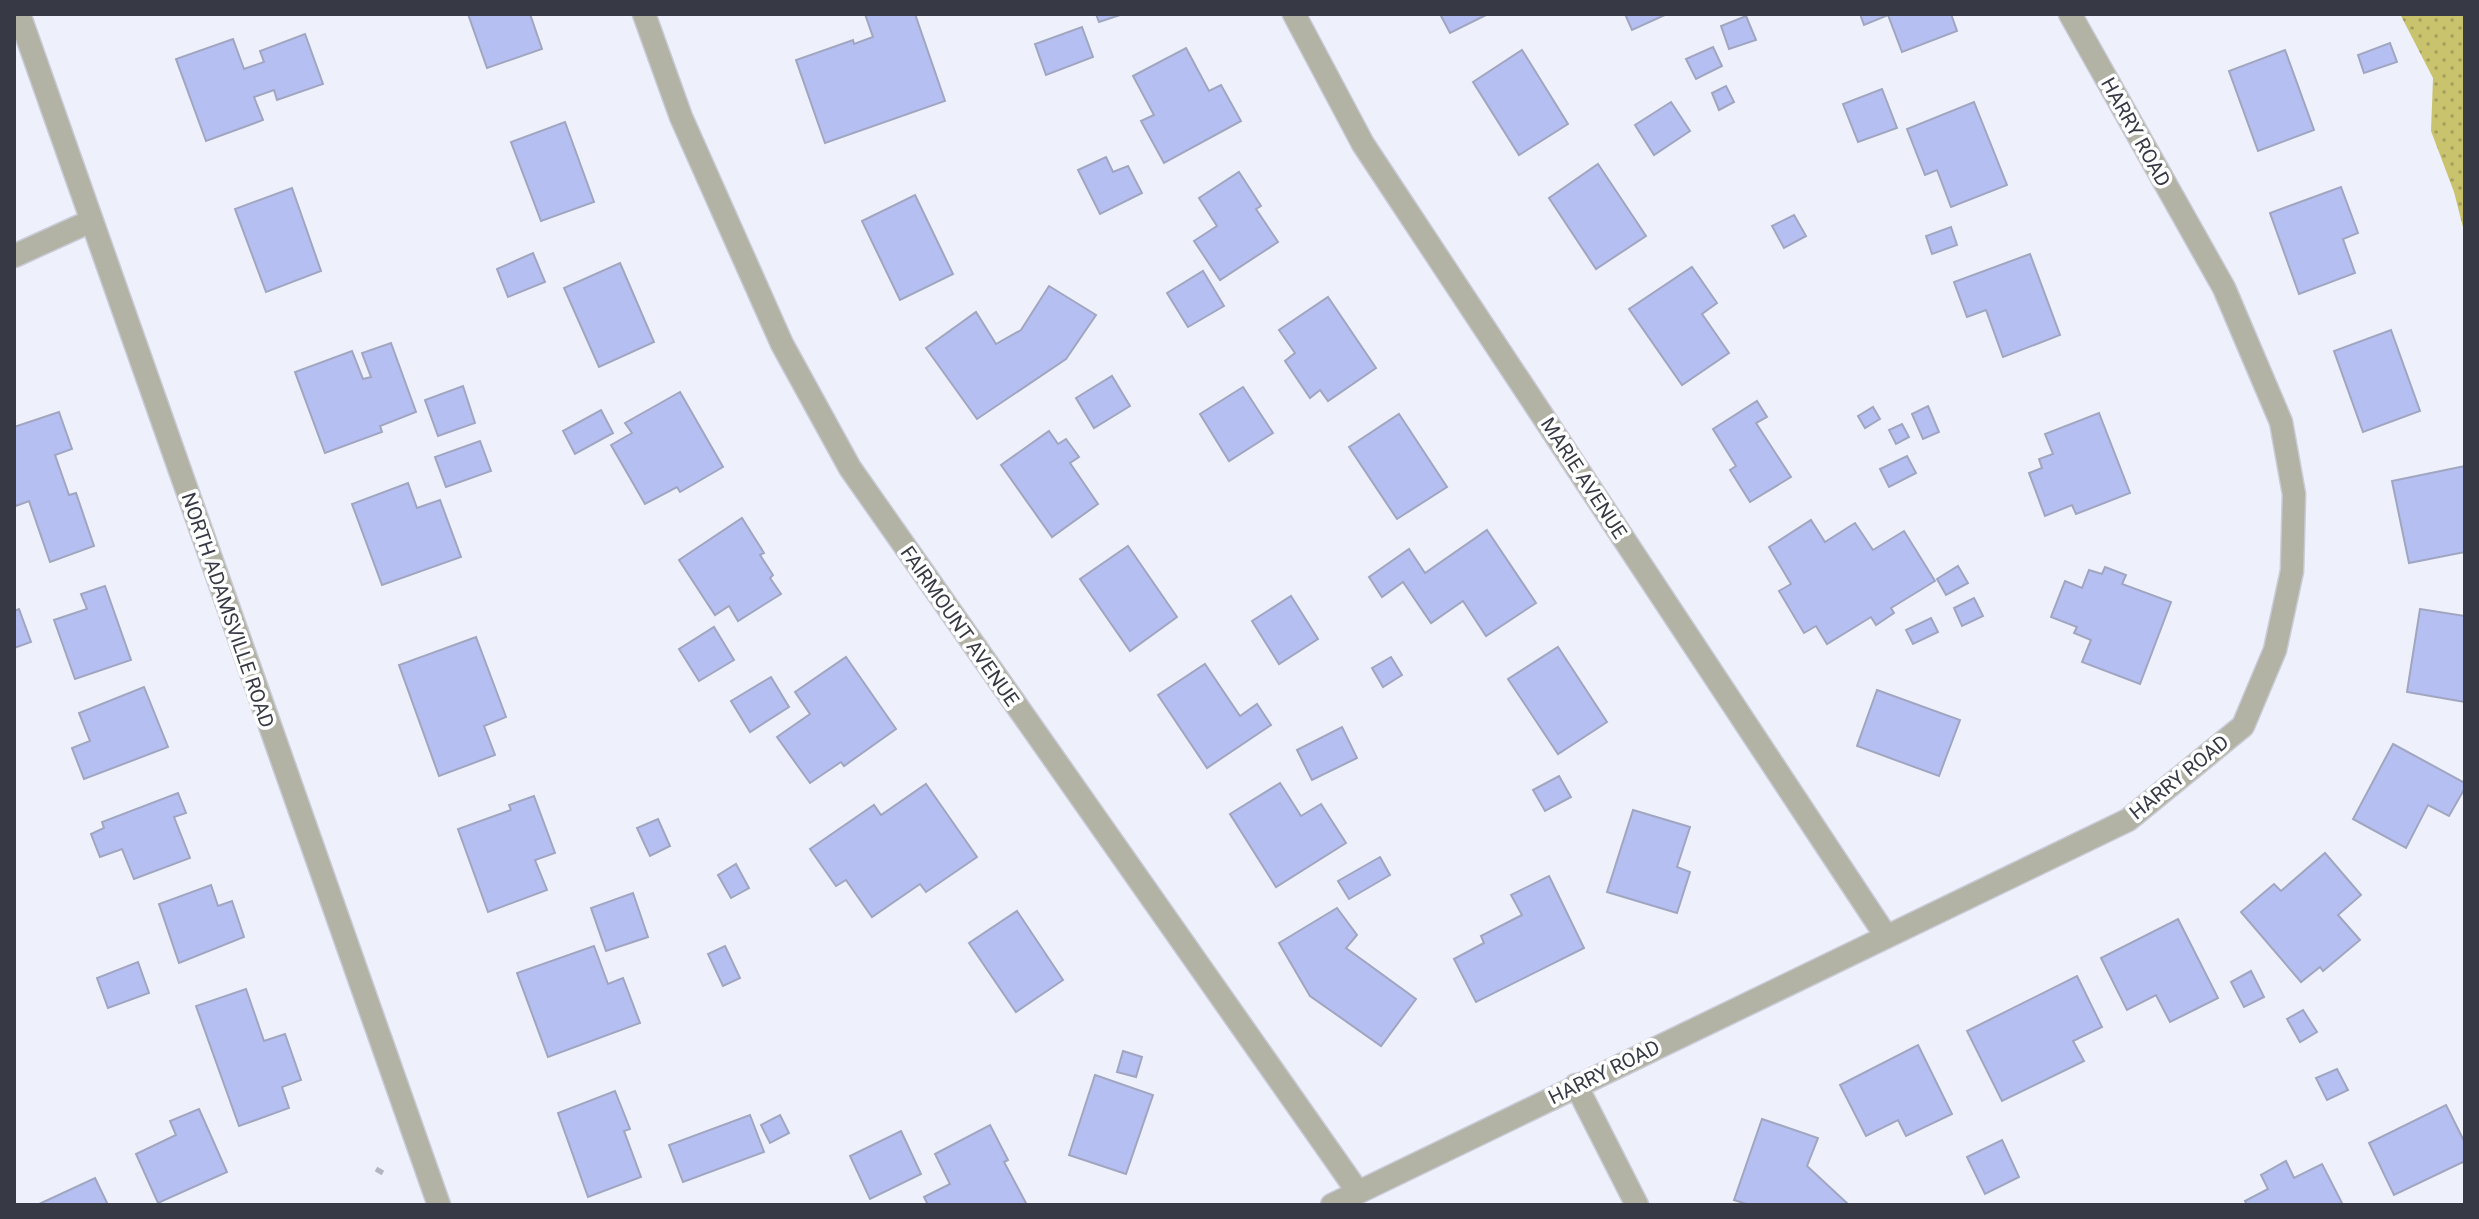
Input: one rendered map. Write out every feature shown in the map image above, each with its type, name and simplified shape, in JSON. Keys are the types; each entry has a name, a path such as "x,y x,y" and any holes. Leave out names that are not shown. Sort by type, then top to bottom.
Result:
{"street":[{"name":"NORTH ADAMSVILLE ROAD","path":"19,14 434,1204"},
{"name":"FAIRMOUNT AVENUE","path":"644,14 681,117 782,344 850,468 1358,1192"},
{"name":"MARIE AVENUE","path":"1294,14 1363,144 1886,936"},
{"name":"HARRY ROAD","path":"1332,1205 2128,820 2243,726 2275,650 2292,571 2294,494 2281,422 2224,288 2070,14"},
{"path":"14,256 91,221"},
{"path":"1576,1085 1637,1205"}],"path":[{"path":"376,1169 383,1173"}],"shaded area":[{"path":"2400,14 2465,14 2465,235 2454,192 2431,131 2433,78"}],"building":[{"path":"468,14 530,14 542,49 487,68"},
{"path":"865,14 915,14 945,101 825,143 796,60 853,40 854,44 873,37"},
{"path":"1096,14 1123,14 1099,22"},
{"path":"1440,14 1488,14 1450,33"},
{"path":"1625,14 1667,14 1632,30"},
{"path":"1860,14 1951,14 1957,31 1902,52 1888,15 1864,25"},
{"path":"1746,16 1756,40 1729,49 1721,26"},
{"path":"1082,27 1093,57 1046,75 1035,44"},
{"path":"305,34 323,84 277,100 274,90 254,97 263,120 206,141 176,59 233,39 244,69 264,62 260,51"},
{"path":"2390,43 2397,62 2364,73 2358,55"},
{"path":"1713,47 1722,66 1696,79 1686,59"},
{"path":"1186,48 1209,91 1221,85 1241,121 1164,163 1141,121 1154,115 1133,76"},
{"path":"1522,50 1568,124 1519,155 1473,82"},
{"path":"2285,50 2314,130 2258,151 2229,71"},
{"path":"1726,86 1734,102 1719,110 1712,93"},
{"path":"1882,89 1897,128 1858,142 1843,104"},
{"path":"1671,102 1690,131 1654,155 1635,125"},
{"path":"1974,102 2007,185 1951,207 1937,170 1925,175 1907,129"},
{"path":"565,122 594,202 541,221 511,142"},
{"path":"1106,157 1113,172 1128,166 1142,193 1100,214 1078,170"},
{"path":"1598,164 1646,236 1596,269 1549,198"},
{"path":"1239,172 1261,206 1256,209 1278,242 1220,280 1194,241 1217,226 1199,198"},
{"path":"2341,187 2358,233 2343,239 2355,273 2299,294 2270,213"},
{"path":"292,188 321,271 266,292 235,209"},
{"path":"915,195 953,274 900,300 862,221"},
{"path":"1794,215 1806,236 1784,248 1772,226"},
{"path":"1951,227 1957,245 1932,254 1926,236"},
{"path":"533,253 545,282 508,297 497,269"},
{"path":"2030,254 2060,335 2003,357 1986,310 1967,317 1954,282"},
{"path":"620,263 654,342 599,367 564,288"},
{"path":"1692,267 1717,303 1702,314 1729,353 1682,385 1629,309"},
{"path":"1203,271 1224,306 1188,327 1167,293"},
{"path":"1049,286 1096,315 1066,359 977,419 926,348 976,312 996,344 1021,330"},
{"path":"1328,297 1376,368 1328,401 1320,390 1310,398 1285,361 1295,353 1279,330"},
{"path":"2391,330 2420,411 2363,432 2334,351"},
{"path":"391,343 416,412 380,426 382,432 325,453 295,372 352,351 363,379 371,377 362,353"},
{"path":"1112,376 1130,406 1094,428 1076,398"},
{"path":"463,386 475,423 438,436 425,400"},
{"path":"1243,387 1273,433 1229,461 1200,414"},
{"path":"680,392 723,467 680,492 677,487 645,504 611,445 632,433 625,423"},
{"path":"1757,401 1767,417 1756,423 1791,477 1750,502 1730,470 1736,466 1713,429"},
{"path":"1928,406 1939,432 1923,439 1912,414"},
{"path":"1873,407 1880,419 1865,428 1858,416"},
{"path":"601,410 613,433 575,454 563,431"},
{"path":"59,412 72,449 55,455 69,495 76,493 94,546 50,562 29,501 16,506 14,500 14,427"},
{"path":"2099,413 2130,493 2076,514 2072,505 2045,516 2029,473 2042,468 2039,459 2053,454 2045,434"},
{"path":"1399,414 1447,487 1397,519 1349,447"},
{"path":"1902,424 1909,437 1896,444 1889,430"},
{"path":"1049,431 1058,444 1066,439 1079,457 1070,463 1098,504 1052,537 1001,465"},
{"path":"480,441 491,471 446,487 435,457"},
{"path":"1907,456 1916,473 1889,487 1880,469"},
{"path":"2465,466 2465,552 2409,563 2392,481"},
{"path":"408,483 417,508 440,500 461,557 382,585 352,504"},
{"path":"742,518 764,553 760,555 781,594 738,621 729,606 715,615 679,560"},
{"path":"1811,520 1825,542 1855,523 1873,550 1904,531 1935,581 1891,608 1894,613 1876,625 1871,617 1827,644 1816,626 1804,633 1779,591 1791,584 1769,547"},
{"path":"1487,530 1536,603 1486,636 1463,601 1431,623 1403,582 1382,597 1369,577 1409,549 1425,573"},
{"path":"1128,546 1177,617 1130,651 1080,579"},
{"path":"1958,566 1968,583 1946,595 1937,579"},
{"path":"2105,567 2126,575 2122,584 2171,602 2140,684 2082,662 2091,640 2074,633 2077,627 2051,617 2065,581 2082,588 2089,570 2102,574"},
{"path":"105,586 131,660 75,679 54,620 87,609 81,594"},
{"path":"1291,596 1318,639 1279,664 1252,621"},
{"path":"1974,598 1983,616 1962,626 1954,608"},
{"path":"19,609 31,642 14,648 14,611"},
{"path":"2420,609 2465,616 2465,702 2407,692"},
{"path":"1931,618 1938,632 1913,644 1906,630"},
{"path":"714,627 734,660 699,681 679,649"},
{"path":"476,637 506,717 484,726 495,755 439,776 399,665"},
{"path":"1558,647 1607,722 1558,754 1508,679"},
{"path":"846,657 896,729 844,766 841,762 810,783 777,737 810,714 795,692"},
{"path":"1391,657 1402,675 1383,687 1372,668"},
{"path":"1205,664 1240,716 1257,704 1271,725 1207,768 1158,695"},
{"path":"771,677 789,707 750,732 731,701"},
{"path":"144,687 168,747 84,779 72,748 90,741 79,713"},
{"path":"1877,690 1960,720 1939,776 1857,746"},
{"path":"1342,727 1357,758 1312,780 1297,750"},
{"path":"2393,744 2465,783 2449,816 2428,805 2406,848 2353,819"},
{"path":"1559,776 1571,797 1545,811 1533,790"},
{"path":"1280,783 1301,816 1321,804 1346,843 1276,887 1230,814"},
{"path":"926,784 977,857 926,892 920,884 872,917 846,880 836,886 810,849 874,805 881,815"},
{"path":"178,793 186,813 174,817 190,858 134,879 122,849 100,857 91,834 104,828 102,822"},
{"path":"534,796 555,853 535,860 547,890 488,912 458,829 511,810 509,805"},
{"path":"1633,810 1690,827 1677,867 1690,872 1677,913 1607,892"},
{"path":"658,819 670,846 650,856 637,828"},
{"path":"2325,853 2361,895 2338,915 2360,940 2323,971 2320,967 2301,982 2241,912 2274,884 2281,891"},
{"path":"1380,857 1390,875 1349,899 1338,881"},
{"path":"736,864 749,888 731,898 718,875"},
{"path":"1549,876 1584,948 1476,1002 1454,959 1484,943 1481,936 1522,915 1511,895"},
{"path":"211,885 218,906 232,901 244,937 179,963 159,904"},
{"path":"633,893 648,937 606,951 591,908"},
{"path":"1337,908 1357,935 1346,948 1416,999 1381,1046 1310,996 1279,943"},
{"path":"1017,911 1063,980 1016,1012 969,943"},
{"path":"2178,919 2218,998 2170,1022 2156,995 2127,1010 2101,958"},
{"path":"594,946 608,984 623,978 640,1023 548,1057 517,973"},
{"path":"725,946 740,978 723,986 708,954"},
{"path":"138,962 149,993 108,1008 97,978"},
{"path":"2251,971 2264,997 2244,1007 2231,982"},
{"path":"2077,976 2102,1027 2073,1041 2084,1061 2002,1101 1967,1031"},
{"path":"246,989 264,1041 285,1034 301,1080 282,1087 289,1108 239,1126 196,1006"},
{"path":"2303,1010 2317,1032 2300,1042 2287,1019"},
{"path":"1918,1045 1952,1114 1906,1136 1898,1120 1866,1136 1840,1085"},
{"path":"1123,1051 1142,1057 1136,1077 1117,1072"},
{"path":"2337,1069 2348,1090 2327,1100 2316,1078"},
{"path":"1095,1075 1153,1095 1126,1174 1069,1155"},
{"path":"615,1091 630,1129 624,1131 641,1177 588,1197 558,1113"},
{"path":"2446,1105 2465,1143 2465,1161 2394,1195 2369,1143"},
{"path":"199,1109 227,1172 158,1203 136,1154 176,1135 170,1121"},
{"path":"750,1115 764,1152 683,1182 669,1145"},
{"path":"780,1115 789,1133 770,1143 761,1125"},
{"path":"1762,1119 1818,1138 1807,1166 1849,1205 1750,1205 1734,1200"},
{"path":"990,1125 1008,1160 1004,1162 1027,1205 928,1205 924,1197 950,1184 935,1154"},
{"path":"901,1131 921,1174 870,1199 850,1156"},
{"path":"2002,1140 2019,1177 1985,1194 1967,1157"},
{"path":"2286,1161 2294,1178 2322,1164 2343,1205 2247,1205 2245,1201 2268,1189 2261,1175"},
{"path":"95,1178 108,1205 37,1205"}]}
